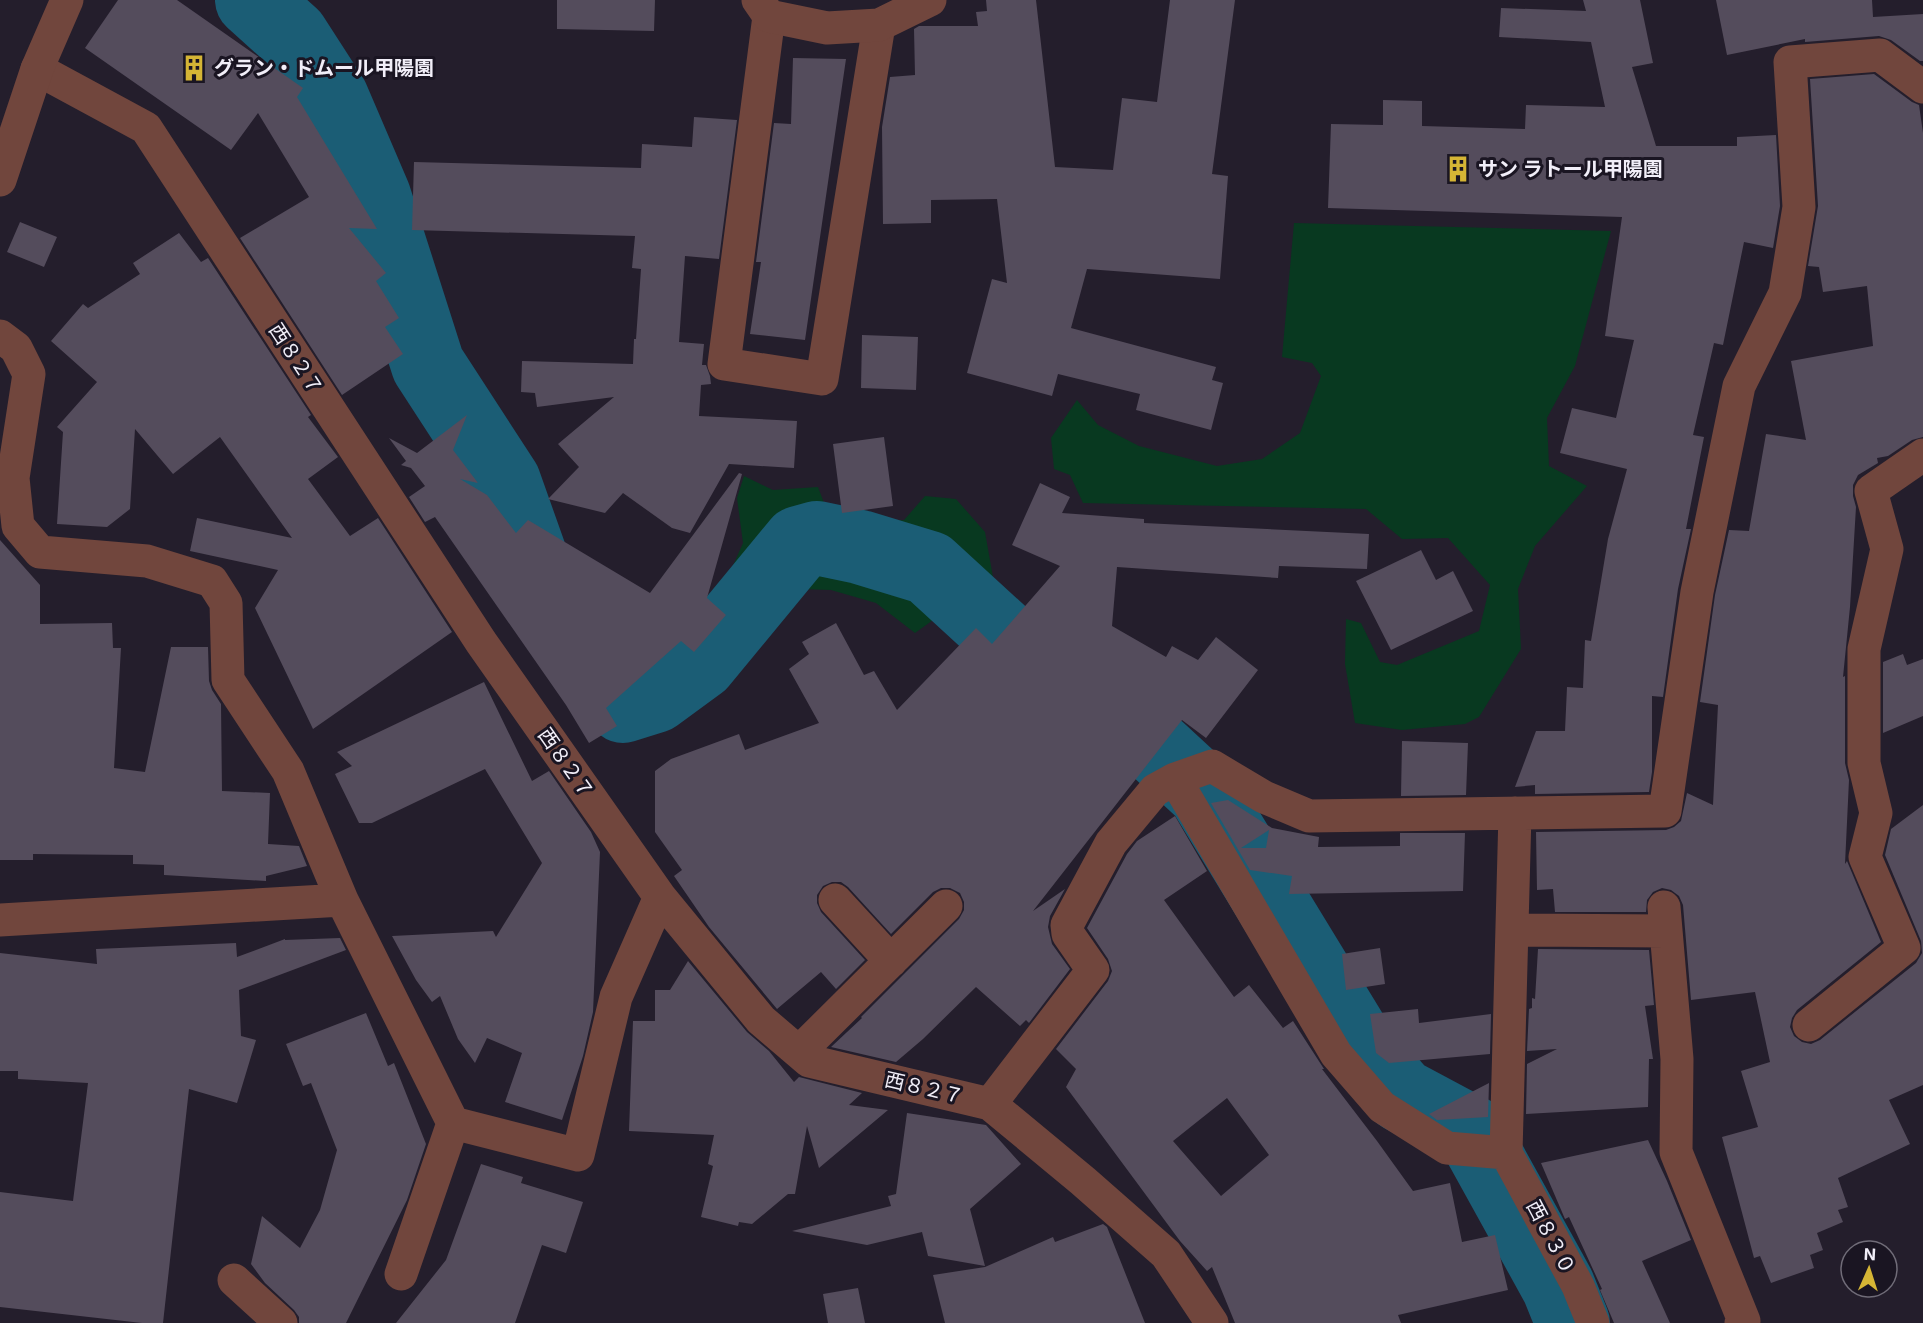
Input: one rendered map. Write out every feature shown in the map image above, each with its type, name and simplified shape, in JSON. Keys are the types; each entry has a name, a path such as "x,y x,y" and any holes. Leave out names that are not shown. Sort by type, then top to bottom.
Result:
{"street":[{"path":"0,180 37,69 67,0"},
{"path":"879,25 822,379 724,364 763,8 827,28 879,25 930,0"},
{"path":"990,1104 1094,970 1068,934 1067,926 1111,843 1155,790 1175,779 1212,766 1264,797 1309,816 1665,811 1697,592 1739,386 1785,293 1799,207 1790,62 1880,55 1923,87"},
{"name":"西８２７","path":"37,69 146,128 481,642 660,897 761,1020 809,1061 990,1104 1166,1254 1212,1323"},
{"path":"0,336 16,348 29,374 13,478 18,526 40,552 147,561 212,581 226,603 228,680 288,771 342,900 453,1123 401,1274"},
{"path":"1809,1025 1904,948 1865,857 1876,813 1864,763 1864,650 1887,549 1871,491 1923,455"},
{"path":"1175,779 1336,1054 1382,1107 1447,1148 1506,1153 1515,813"},
{"path":"453,1123 578,1155 616,997 660,897"},
{"path":"0,920 342,900"},
{"path":"836,900 891,961"},
{"path":"799,1052 946,906"},
{"path":"1512,930 1665,919 1677,1059 1676,1152 1744,1321 1741,1323"},
{"name":"西８３０","path":"1506,1153 1578,1286 1593,1323"},
{"path":"234,1280 281,1323"}],"green space":[{"path":"1294,223 1611,231 1575,366 1547,418 1549,466 1587,486 1535,546 1518,589 1521,649 1479,717 1465,724 1402,730 1355,723 1345,664 1346,619 1361,623 1380,662 1397,665 1479,631 1490,585 1448,538 1402,539 1366,509 1083,503 1070,475 1054,469 1051,438 1077,400 1098,425 1139,446 1217,466 1262,459 1300,433 1321,376 1312,363 1282,357"},
{"path":"744,476 773,490 818,487 829,516 845,524 904,520 925,496 956,499 985,532 993,577 915,633 876,603 831,590 798,589 756,606 732,585 731,570 743,543 737,498"}],"building":[{"path":"118,0 177,0 303,88 297,97 377,229 349,228 386,273 376,281 399,318 385,327 403,354 342,395 240,238 309,197 258,113 231,150 85,48"},
{"path":"557,0 655,0 654,31 557,29"},
{"path":"986,0 1036,0 1055,167 1113,170 1122,98 1157,102 1170,0 1235,0 1212,174 1228,176 1220,279 1087,269 1071,328 1216,367 1212,380 1223,383 1211,430 1136,410 1140,394 1058,374 1052,396 967,373 992,279 1007,283 997,199 931,200 931,223 883,224 882,127 890,77 915,75 914,29 919,26 978,26 976,12 987,11"},
{"path":"1583,0 1640,0 1653,63 1632,67 1656,146 1737,146 1737,137 1776,135 1780,206 1773,248 1744,242 1723,345 1714,343 1693,435 1704,437 1686,529 1691,529 1678,589 1663,697 1652,696 1652,772 1649,792 1535,794 1535,785 1515,787 1536,731 1565,731 1567,687 1583,688 1585,640 1591,641 1608,539 1627,469 1560,453 1572,408 1616,418 1634,340 1605,336 1622,217 1328,208 1331,124 1383,125 1383,100 1422,101 1422,126 1525,129 1526,105 1605,107 1591,42 1499,37 1501,8 1586,11"},
{"path":"1716,0 1872,0 1873,17 1923,14 1923,61 1891,40 1879,36 1805,42 1805,39 1727,55"},
{"path":"793,58 846,59 805,340 750,334 761,262 756,262 774,123 791,124"},
{"path":"1874,74 1919,105 1923,133 1923,437 1912,440 1888,456 1877,458 1878,463 1858,475 1853,485 1856,507 1843,677 1845,676 1845,763 1849,780 1845,864 1847,861 1881,942 1797,1010 1790,1027 1794,1036 1802,1042 1811,1044 1820,1040 1916,963 1922,953 1921,941 1885,855 1891,829 1923,805 1923,1085 1889,1100 1910,1144 1838,1178 1848,1207 1838,1210 1843,1222 1817,1233 1823,1250 1810,1255 1814,1268 1771,1283 1760,1256 1754,1258 1722,1137 1758,1127 1741,1071 1770,1062 1755,992 1691,1000 1683,905 1679,896 1671,890 1662,888 1653,892 1647,900 1646,912 1555,912 1553,889 1537,890 1536,832 1666,830 1681,821 1687,793 1713,805 1718,705 1700,702 1715,595 1729,530 1749,531 1766,434 1806,440 1791,361 1873,346 1867,286 1823,292 1819,267 1808,266 1818,206 1810,79"},
{"path":"694,117 737,120 719,259 685,256 679,342 704,344 702,365 706,365 711,384 701,385 699,416 797,421 794,468 729,464 690,533 672,528 623,493 605,513 548,499 579,467 558,444 614,397 537,407 535,393 521,392 522,361 633,364 641,269 632,268 635,236 412,230 414,162 641,168 642,144 692,147"},
{"path":"20,222 57,237 44,267 7,252"},
{"path":"179,233 201,262 208,258 311,415 308,417 338,457 308,479 350,536 378,518 452,632 313,729 255,608 278,570 190,551 197,518 292,538 220,437 173,474 135,429 130,509 107,527 57,524 63,432 57,427 97,382 51,341 83,304 88,308 140,274 133,263"},
{"path":"862,335 918,337 916,390 861,388"},
{"path":"467,415 453,450 478,483 460,479 487,495 516,533 528,520 650,593 739,473 742,474 707,598 726,615 694,652 681,641 606,708 617,726 589,743 566,705 435,517 425,522 409,497 425,486 411,468 401,465 406,461 389,438 417,453"},
{"path":"884,437 893,506 842,513 833,444"},
{"path":"1040,483 1070,497 1062,513 1144,519 1144,523 1369,534 1367,569 1279,566 1278,578 1117,567 1112,626 1166,657 1172,646 1198,660 1216,637 1258,670 1206,738 1182,720 1033,911 1065,889 1050,916 1048,927 1052,944 1070,969 1029,1023 1026,1020 1020,1026 976,987 896,1062 831,1047 959,919 964,910 964,902 960,893 950,888 941,888 933,892 891,934 841,882 832,882 823,886 817,895 817,903 821,912 865,960 836,989 821,972 777,1009 709,927 674,876 682,870 655,832 655,771 671,759 739,734 745,750 819,723 789,669 809,654 802,642 836,623 864,675 874,671 897,710 976,628 992,644 1060,566 1012,545"},
{"path":"0,540 40,585 40,624 112,623 113,648 121,648 114,768 145,772 171,647 208,647 209,681 221,704 222,791 270,793 268,844 299,846 307,866 266,876 266,881 164,875 164,865 133,864 133,855 33,854 33,860 0,860"},
{"path":"1421,550 1436,580 1453,571 1473,611 1391,650 1356,581"},
{"path":"1903,654 1907,665 1923,659 1923,716 1883,733 1883,662"},
{"path":"484,682 532,781 549,771 591,832 600,852 593,1012 583,1056 562,1120 505,1102 522,1053 487,1038 475,1063 458,1039 440,996 432,1002 416,980 392,936 493,931 496,937 542,863 485,769 372,823 359,823 335,774 352,766 337,752"},
{"path":"1402,741 1468,743 1466,795 1401,796"},
{"path":"1228,800 1272,828 1319,837 1318,847 1400,846 1400,833 1465,833 1463,891 1289,894 1292,876 1250,870 1211,803","holes":["1269,830 1266,848 1241,848"]},
{"path":"1175,816 1207,871 1164,900 1234,997 1249,985 1283,1028 1293,1021 1324,1069 1322,1069 1413,1191 1450,1183 1462,1242 1495,1235 1508,1290 1398,1315 1401,1323 1235,1323 1212,1267 1207,1271 1180,1241 1066,1087 1076,1069 1056,1049 1108,981 1112,971 1108,959 1087,928 1127,854 1137,841","holes":["1227,1098 1269,1155 1221,1196 1173,1141"]},
{"path":"340,938 346,950 239,990 241,1036 256,1040 237,1103 189,1089 163,1323 142,1323 0,1307 0,1192 73,1201 88,1083 18,1079 18,1071 0,1071 0,953 97,964 96,949 236,943 237,957 285,939"},
{"path":"1380,948 1385,984 1346,990 1342,954"},
{"path":"1538,949 1649,950 1654,1005 1645,1006 1653,1059 1649,1059 1648,1107 1526,1114 1527,1064 1557,1049 1527,1051 1529,1009 1532,1008 1532,998 1535,999"},
{"path":"688,961 747,1032 769,1051 794,1082 799,1077 862,1093 849,1105 888,1110 819,1168 807,1126 795,1194 788,1194 752,1224 739,1222 738,1226 701,1217 713,1166 708,1164 714,1135 629,1131 633,1021 655,1021 655,990 670,990"},
{"path":"1418,1009 1419,1023 1491,1014 1490,1054 1389,1063 1376,1053 1370,1014"},
{"path":"366,1013 388,1066 394,1063 426,1144 407,1200 346,1323 299,1323 299,1317 294,1310 265,1283 251,1264 262,1216 300,1248 320,1210 337,1150 311,1083 303,1086 286,1044"},
{"path":"1489,1083 1488,1117 1437,1120 1429,1114"},
{"path":"907,1113 986,1125 1021,1164 970,1209 985,1266 928,1256 922,1232 867,1245 792,1231 891,1206 888,1196 896,1194"},
{"path":"1648,1140 1691,1240 1642,1261 1670,1323 1614,1323 1600,1290 1602,1289 1569,1217 1565,1219 1541,1163"},
{"path":"481,1164 523,1177 521,1183 583,1202 566,1253 542,1245 515,1323 396,1323 446,1260"},
{"path":"1103,1224 1107,1227 1145,1323 945,1323 933,1275 985,1267 1053,1237 1055,1242"},
{"path":"858,1288 865,1323 828,1323 823,1294"}],"waterway":[{"path":"252,0 292,36 332,98 374,196 428,365 504,482 542,589 623,706 655,696 700,663 799,543 817,538 860,547 929,568 1086,712 1126,720 1204,792 1361,1049 1401,1095 1474,1134 1558,1286 1573,1323"}],"place":[{"name":"グラン・ドムール甲陽園","path":"194,68"},
{"name":"サン ラトール甲陽園","path":"1458,169"}]}
